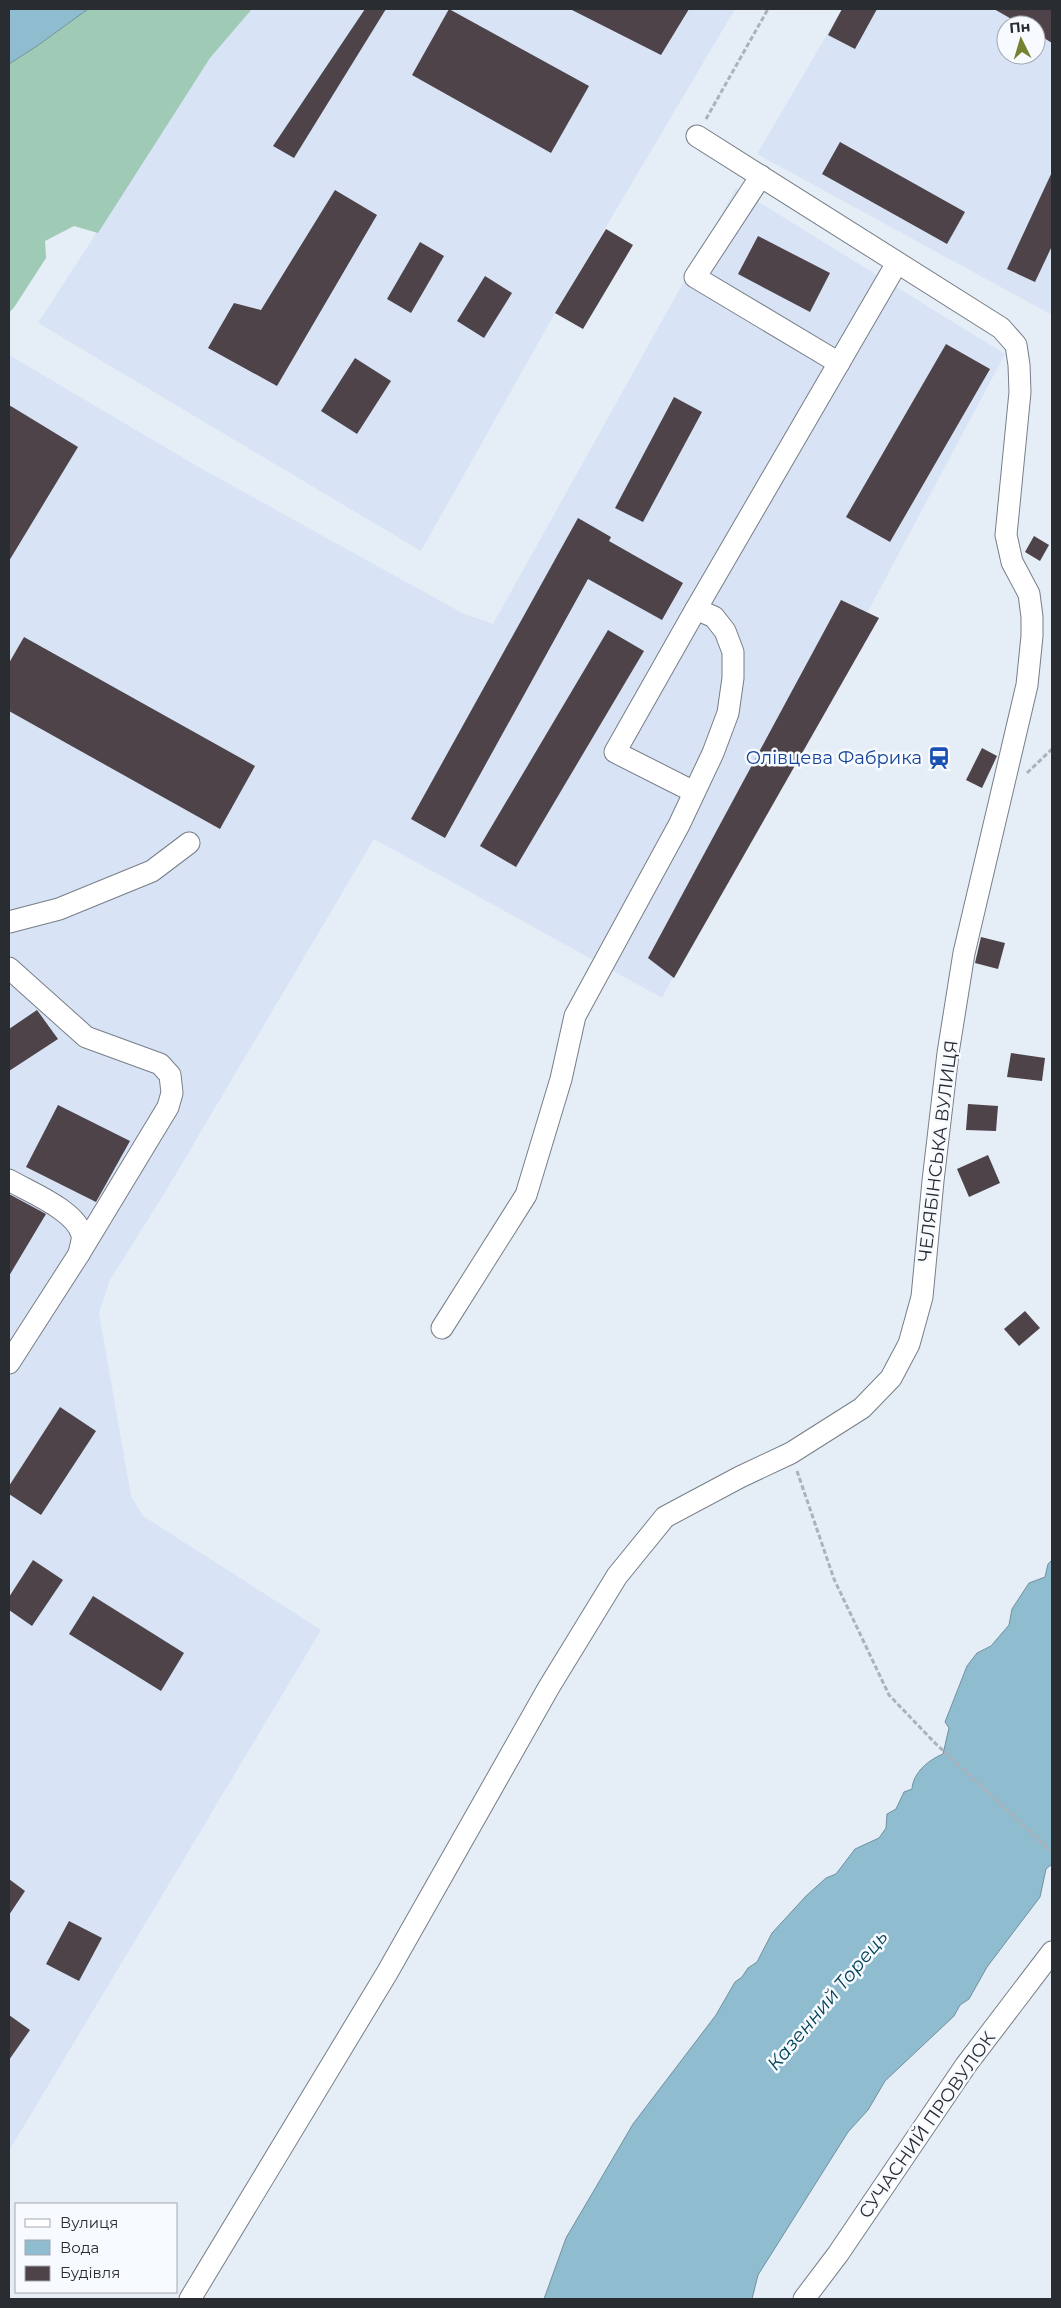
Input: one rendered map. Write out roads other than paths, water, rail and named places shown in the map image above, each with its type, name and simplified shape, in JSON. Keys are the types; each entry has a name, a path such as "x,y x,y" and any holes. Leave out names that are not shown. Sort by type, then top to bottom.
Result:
{"street":[{"name":"ЧЕЛЯБІНСЬКА ВУЛИЦЯ","path":"190,2299 387,1973 549,1688 618,1576 665,1517 740,1477 791,1453 862,1408 891,1378 909,1344 922,1297 932,1181 964,953 1027,685 1032,617 1029,594 1012,562 1006,535 1020,392 1016,345 1001,328 697,136"},
{"path":"761,176 695,277 839,363"},
{"path":"694,792 615,752 897,263"},
{"path":"442,1328 526,1194 561,1079 575,1016 694,792 713,753 728,713 733,678 733,652 725,631 714,618 696,609"},
{"path":"9,922 59,909 152,871 189,843"},
{"path":"9,968 86,1037 160,1064 170,1075 172,1093 168,1107 79,1254 9,1363"},
{"path":"9,1180 58,1207 73,1219 82,1236 79,1254"},
{"name":"СУЧАСНИЙ ПРОВУЛОК","path":"804,2299 843,2246 966,2065 1052,1952"}],"water":[{"path":"9,9 88,9 9,64"},
{"name":"Казенний Торець","path":"1052,1560 1052,1864 1046,1869 1040,1897 987,1967 969,1999 960,2005 954,2016 885,2081 868,2110 848,2132 758,2275 752,2299 544,2299 566,2238 633,2124 716,2015 735,1982 742,1977 748,1968 757,1962 772,1933 806,1896 826,1878 836,1874 855,1849 879,1838 886,1828 887,1814 896,1809 904,1792 912,1789 918,1772 927,1763 943,1754 949,1728 945,1722 967,1666 977,1653 991,1646 1009,1625 1012,1609 1029,1583 1045,1577 1048,1564"}],"place":[{"name":"Олівцева Фабрика","path":"939,758"}]}
